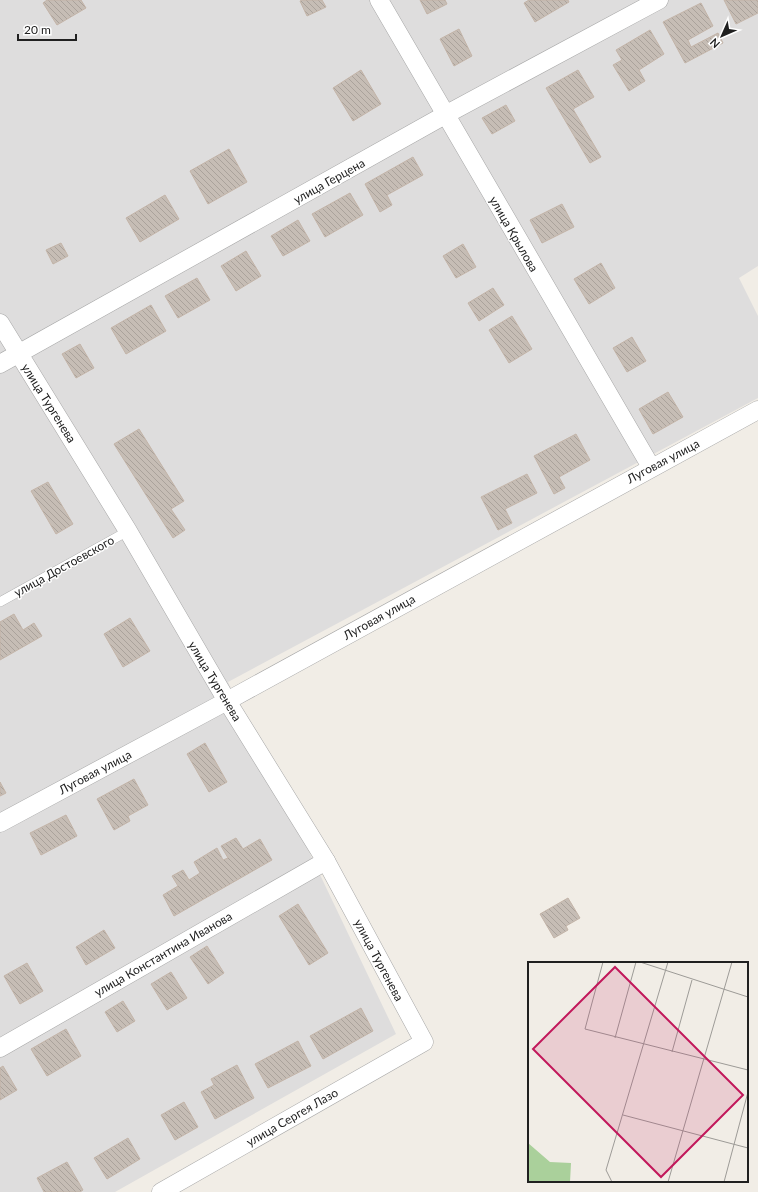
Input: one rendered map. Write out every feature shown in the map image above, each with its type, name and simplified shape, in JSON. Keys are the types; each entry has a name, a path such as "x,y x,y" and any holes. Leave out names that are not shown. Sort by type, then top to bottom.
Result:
{"street":[{"name":"улица Крылова","path":"379,0 651,467"},
{"name":"улица Герцена","path":"0,364 445,115 659,0"},
{"name":"улица Тургенева","path":"0,323 128,531 227,701 326,861 424,1042"},
{"name":"Луговая улица","path":"0,823 227,701 651,467 758,410"},
{"name":"улица Константина Иванова","path":"0,1048 326,861"},
{"name":"улица Сергея Лазо","path":"161,1192 424,1042"}],"lane":[{"name":"улица Достоевского","path":"0,602 128,531"}],"shaded area":[{"path":"0,0 758,0 758,266 739,278 758,316 758,398 228,682 396,1034 115,1192 0,1192"}],"building":[{"path":"47,0 81,0 86,8 57,25 43,3"},
{"path":"322,0 326,7 307,16 300,1"},
{"path":"420,0 445,0 447,4 427,14"},
{"path":"529,0 568,0 569,2 535,22 524,3"},
{"path":"724,0 758,0 758,13 736,24"},
{"path":"701,3 713,26 688,40 691,47 718,33 723,43 685,63 663,22"},
{"path":"459,29 472,56 454,66 440,39"},
{"path":"650,30 664,54 639,70 645,81 629,91 613,65 622,60 616,50"},
{"path":"361,70 381,104 353,121 333,88"},
{"path":"578,70 594,97 573,109 601,157 590,163 546,88"},
{"path":"506,105 515,121 492,134 482,118"},
{"path":"229,149 247,182 208,204 190,171"},
{"path":"413,157 423,175 387,195 392,205 380,212 365,184"},
{"path":"350,193 363,215 325,237 312,214"},
{"path":"165,195 179,219 140,242 126,218"},
{"path":"562,204 574,227 542,243 530,220"},
{"path":"298,220 310,241 283,256 271,236"},
{"path":"61,243 68,256 53,264 46,250"},
{"path":"463,244 476,267 456,278 443,256"},
{"path":"246,251 261,276 236,291 221,266"},
{"path":"601,263 615,288 589,304 574,279"},
{"path":"197,278 210,300 178,318 165,296"},
{"path":"493,288 504,305 479,321 468,303"},
{"path":"151,305 166,331 126,354 111,328"},
{"path":"512,316 532,349 509,363 489,330"},
{"path":"632,337 646,361 627,372 613,348"},
{"path":"80,344 94,368 76,378 62,354"},
{"path":"668,392 683,417 653,434 639,409"},
{"path":"139,429 184,501 171,509 185,530 173,538 114,444"},
{"path":"576,434 590,460 559,477 565,488 554,494 534,456"},
{"path":"527,474 537,493 505,509 512,523 498,530 481,497"},
{"path":"48,482 73,524 56,534 31,491"},
{"path":"14,614 23,630 34,623 42,636 0,660 0,622"},
{"path":"130,618 150,651 123,667 104,634"},
{"path":"205,743 227,782 209,792 187,754"},
{"path":"134,779 148,805 128,816 130,821 114,830 97,799"},
{"path":"0,782 6,793 0,796"},
{"path":"66,815 77,836 41,855 30,833"},
{"path":"236,838 243,849 260,839 272,860 174,916 163,895 178,886 172,876 183,870 189,880 200,873 194,862 217,848 223,860 228,858 221,846"},
{"path":"568,898 580,918 566,926 568,930 554,938 540,914"},
{"path":"298,904 328,953 309,965 279,916"},
{"path":"104,930 115,948 86,965 76,947"},
{"path":"207,946 224,973 208,984 190,957"},
{"path":"27,963 43,991 20,1004 4,976"},
{"path":"171,972 187,998 167,1010 151,984"},
{"path":"123,1001 135,1021 117,1032 105,1012"},
{"path":"361,1008 373,1031 323,1059 310,1036"},
{"path":"66,1029 81,1056 47,1076 31,1049"},
{"path":"298,1041 311,1066 268,1088 255,1064"},
{"path":"237,1065 254,1098 215,1119 201,1092 214,1085 211,1079"},
{"path":"3,1066 17,1090 0,1100 0,1068"},
{"path":"184,1102 198,1127 175,1140 161,1115"},
{"path":"128,1138 140,1159 107,1179 94,1158"},
{"path":"67,1162 83,1190 80,1192 44,1192 37,1178"}]}
